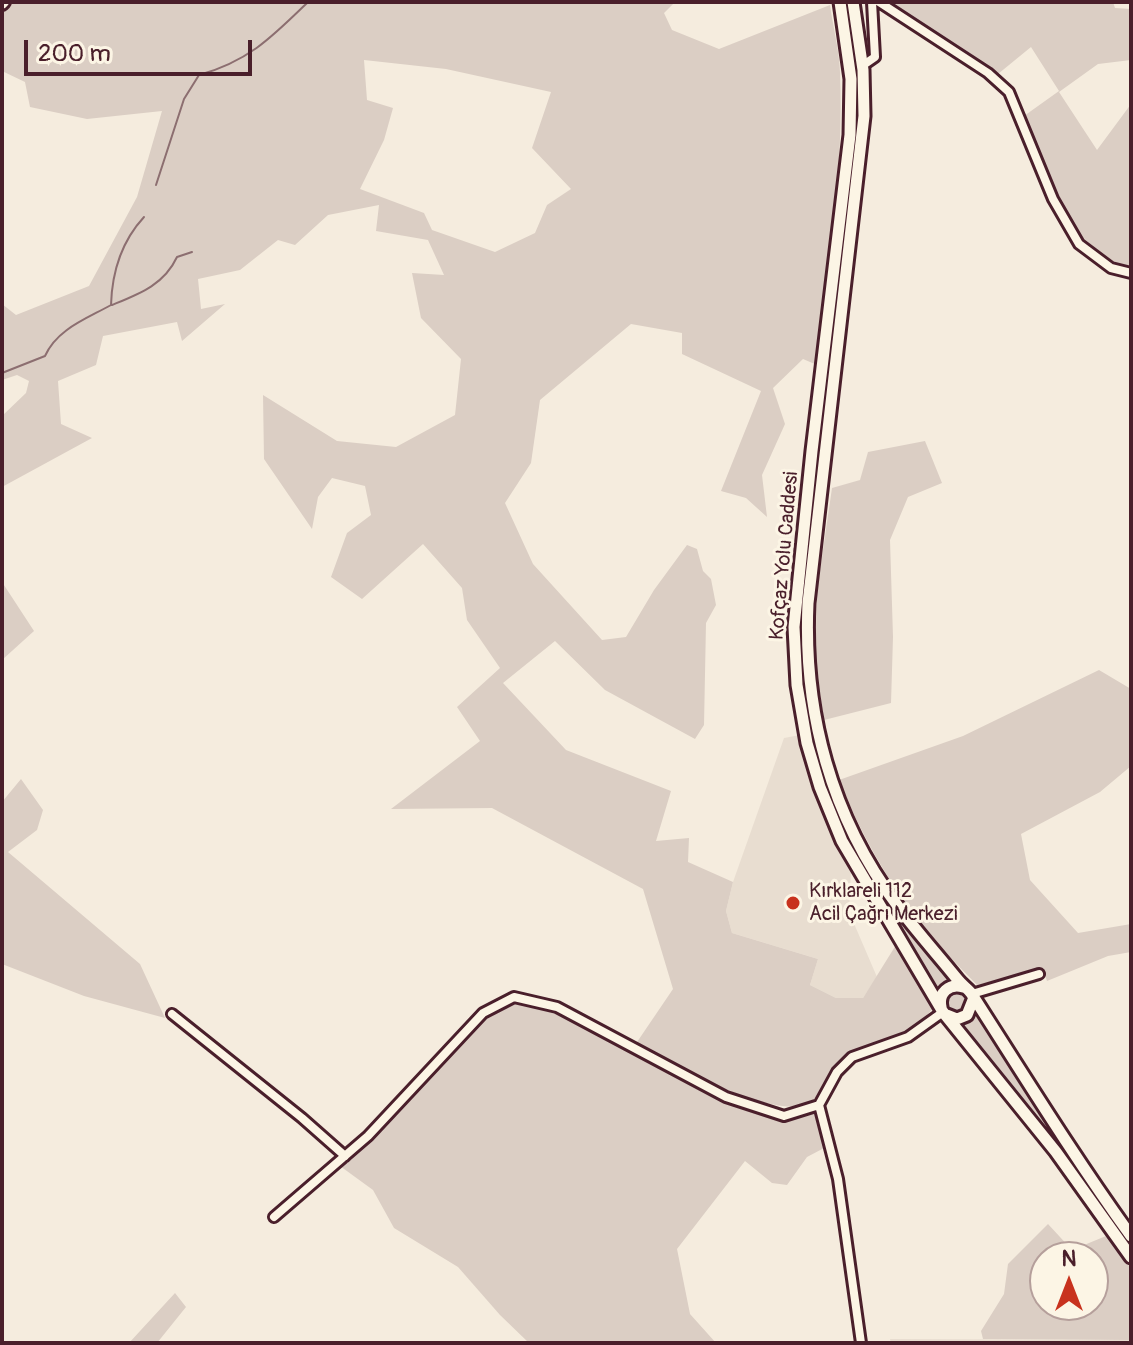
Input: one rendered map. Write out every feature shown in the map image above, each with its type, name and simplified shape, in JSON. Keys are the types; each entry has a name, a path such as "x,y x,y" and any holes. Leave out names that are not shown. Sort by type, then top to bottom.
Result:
{"main road":[{"name":"Kofçaz Yolu Caddesi","path":"840,2 851,79 850,135 795,600 797,685 807,743 830,815 854,863 942,1010 1056,1152 1131,1257"},
{"name":"Kofçaz Yolu Caddesi","path":"853,2 862,66 864,116 806,642 810,691 826,765 862,851 887,891 969,994 1059,1134 1131,1236"},
{"path":"947,989 969,994 971,1011 962,1018 952,1018 942,1010 941,997 947,989"}],"street":[{"path":"862,66 875,57 872,2"},
{"path":"879,2 988,73 1009,92 1053,199 1079,244 1111,268 1131,273"},
{"path":"969,994 1039,974"},
{"path":"274,1217 368,1136 483,1013 514,997 557,1007 726,1097 784,1116 819,1105"},
{"path":"861,1343 838,1179 819,1105 837,1072 852,1057 908,1037 942,1010"},
{"path":"172,1014 345,1156"}],"shaded area":[{"path":"12,2 675,2 664,13 672,30 719,49 830,5 839,63 841,109 838,182 826,292 817,365 803,359 773,388 785,424 762,475 767,517 746,498 721,491 761,391 682,354 682,333 631,324 540,400 531,463 505,503 533,564 602,640 626,637 654,590 687,545 697,549 703,571 711,579 716,605 706,623 704,725 695,739 605,690 555,641 503,683 566,750 671,791 656,841 689,838 688,862 733,882 726,911 732,933 818,959 810,985 836,998 863,998 896,945 934,1007 915,1028 851,1054 838,1066 819,1094 806,1104 790,1107 769,1104 720,1087 635,1045 673,989 643,889 492,808 391,809 480,741 457,707 500,668 467,620 462,588 423,544 362,599 331,577 347,533 371,515 365,486 332,478 318,497 312,529 264,459 263,395 337,441 396,447 455,415 461,359 421,318 412,273 444,275 428,240 376,231 379,205 328,215 295,245 278,240 240,270 198,279 201,309 225,304 182,341 177,322 103,336 96,365 58,381 61,424 92,438 2,487 2,416 26,393 29,381 17,375 2,380 2,304 16,315 89,286 137,197 162,111 87,119 30,107 25,82 2,71 2,11","holes":["364,60 446,69 551,92 532,148 571,189 547,205 535,233 495,252 432,230 424,213 360,189 384,140 393,108 367,100"]},
{"path":"885,2 1113,2 1115,8 1131,9 1131,60 1098,64 1059,92 1097,150 1131,104 1131,271 1105,261 1083,245 1066,221 1048,184 1024,116 1059,91 1031,47 998,74"},
{"path":"925,441 942,483 908,497 890,540 893,637 891,703 824,720 815,664 817,591 832,488 860,480 868,452"},
{"path":"2,582 34,631 2,660"},
{"path":"1099,670 1131,689 1131,766 1100,792 1021,834 1030,880 1078,933 1131,924 1131,952 1108,956 1047,981 1043,969 977,985 928,933 897,891 865,837 839,780 963,736"},
{"path":"800,735 813,784 851,869 849,912 877,977 863,998 836,998 810,985 818,959 732,933 726,911 733,882 784,738"},
{"path":"21,779 43,810 37,830 8,852 140,964 165,1018 84,996 2,964 2,802"},
{"path":"874,886 950,977 935,989"},
{"path":"956,991 964,994 967,1002 964,1010 956,1013 948,1010 945,1002 948,994"},
{"path":"516,1002 556,1012 710,1096 790,1120 817,1111 826,1147 807,1157 787,1185 772,1183 745,1161 677,1249 690,1314 716,1343 529,1343 458,1267 394,1228 373,1190 340,1166 394,1115 484,1017"},
{"path":"979,1015 1059,1143 963,1026"},
{"path":"1048,1224 1064,1241 1031,1241"},
{"path":"1106,1236 1131,1269 1131,1340 983,1339 981,1331 1004,1294 1008,1264 1029,1243 1029,1321 1109,1321 1109,1241 1094,1241"},
{"path":"175,1293 186,1307 157,1343 129,1343"},
{"path":"890,1339 1131,1340 1131,1343 891,1343"}],"waterway":[{"path":"156,185 184,99 199,75 246,55 271,37 308,2"},
{"path":"2,373 45,356 65,332 111,305 119,258 144,217"},
{"path":"112,305 158,282 177,257 192,252"}],"place":[{"name":"Kırklareli 112 Acil Çağrı Merkezi","path":"793,903"}]}
